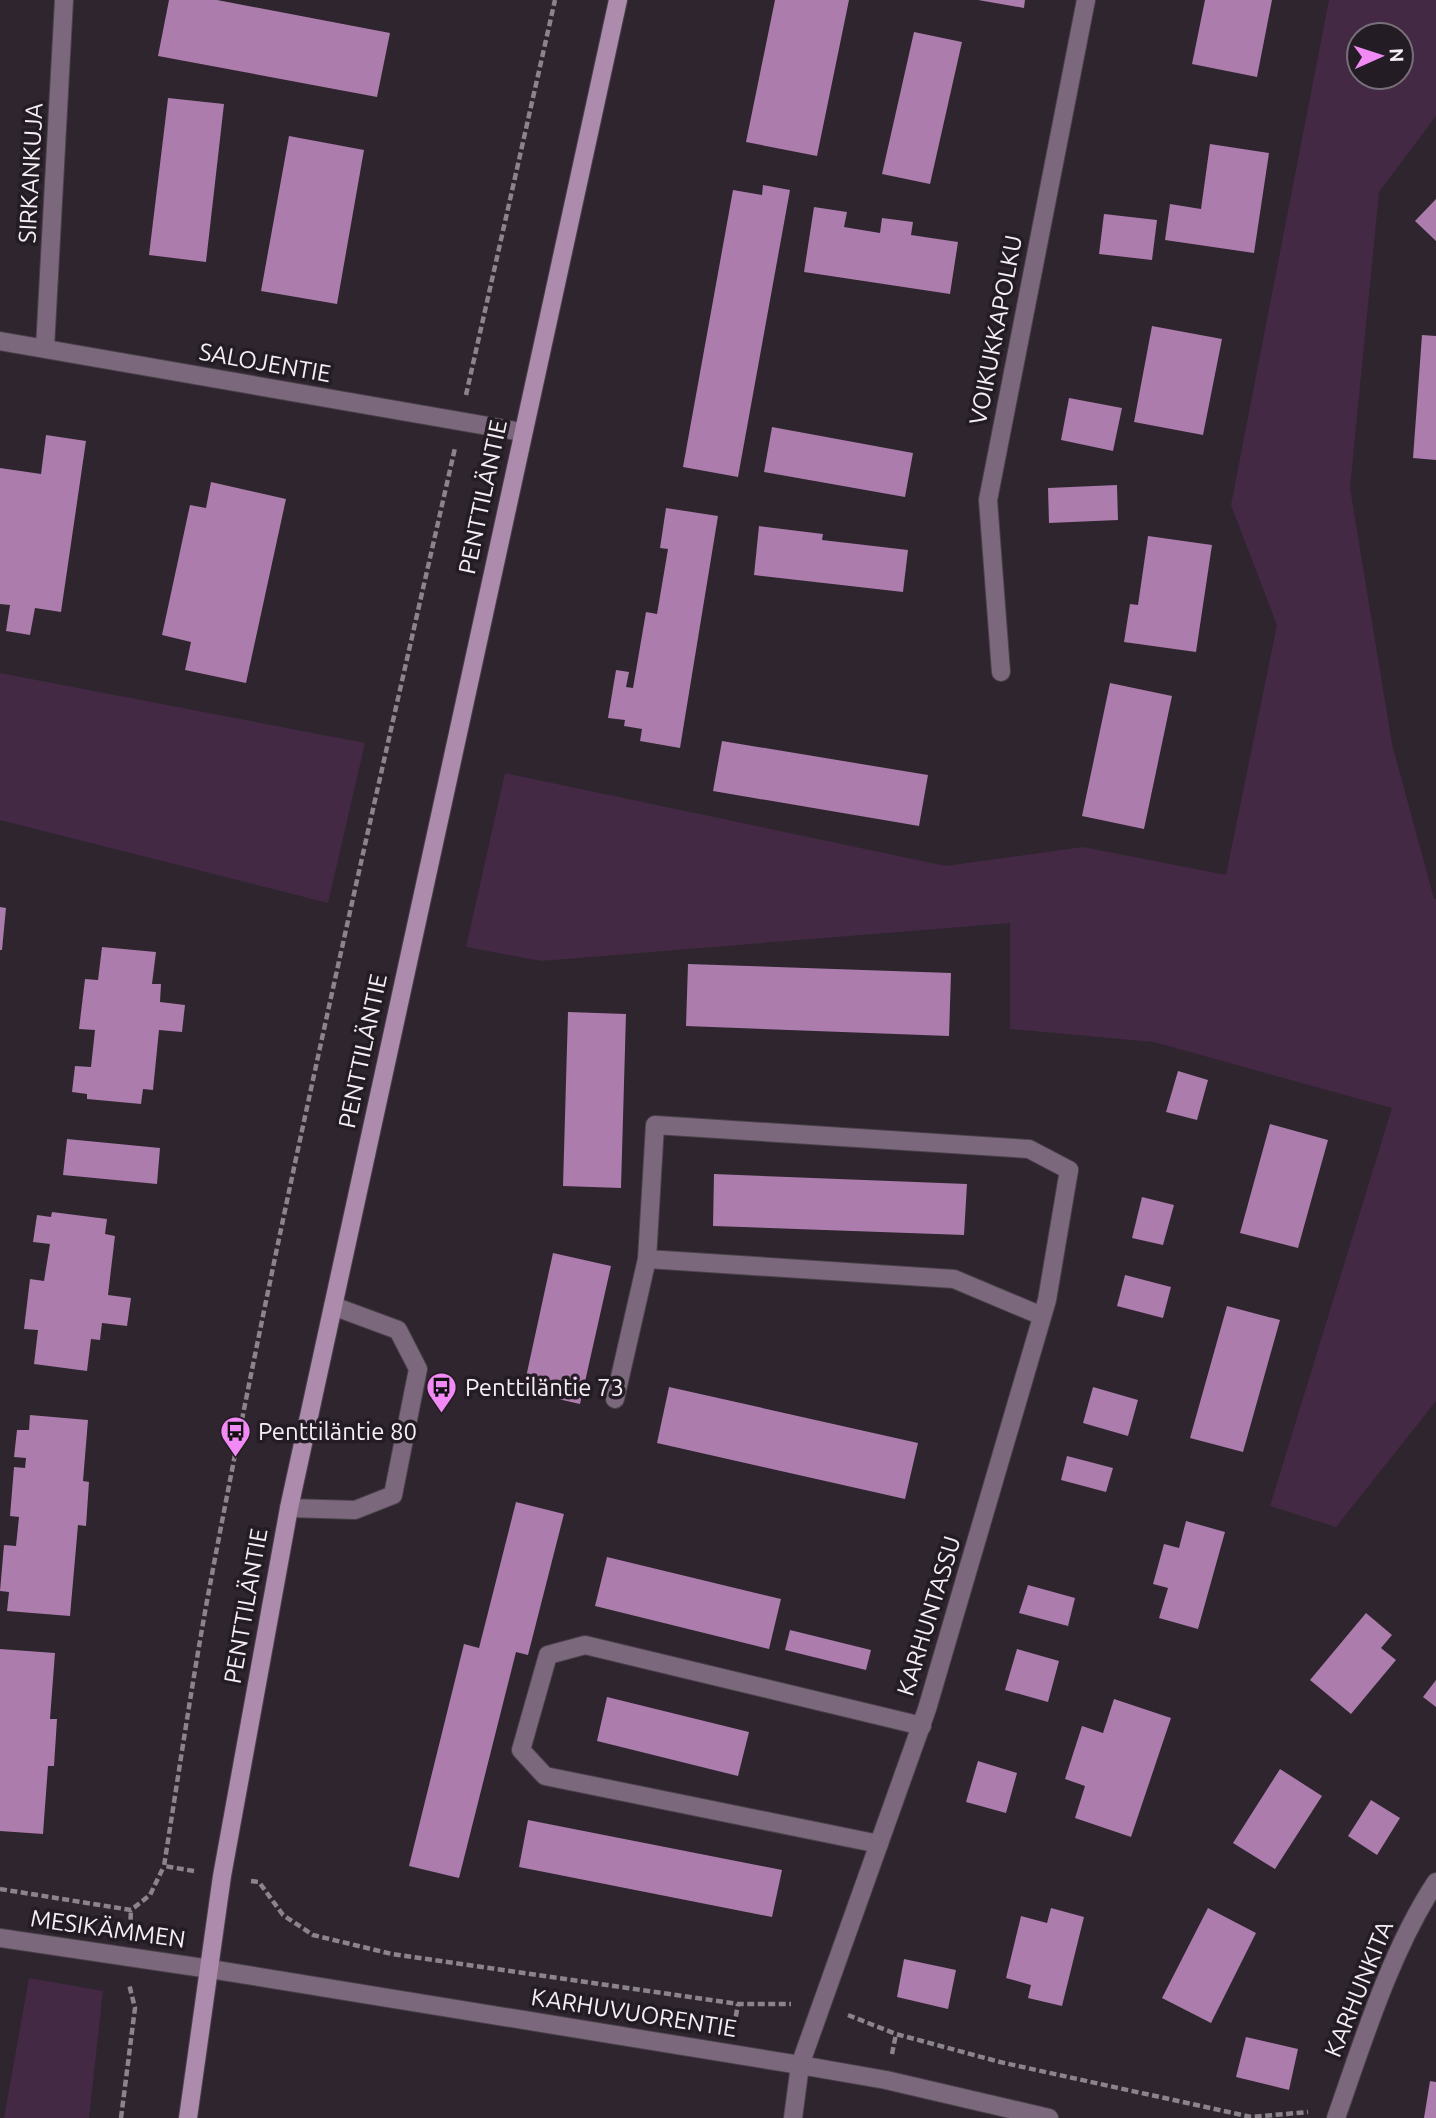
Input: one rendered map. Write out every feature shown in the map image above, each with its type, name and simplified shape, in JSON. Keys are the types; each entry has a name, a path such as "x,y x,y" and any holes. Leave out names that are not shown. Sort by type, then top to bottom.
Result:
{"street":[{"name":"SIRKANKUJA","path":"45,348 64,0"},
{"name":"PENTTILÄNTIE","path":"188,2118 222,1876 289,1508 618,0"},
{"name":"VOIKUKKAPOLKU","path":"1002,671 988,500 1086,0"},
{"name":"SALOJENTIE","path":"0,341 522,432"},
{"name":"KARHUNTASSU","path":"647,1259 655,1125 1029,1149 1069,1171 1047,1300 977,1544 922,1726 800,2065 793,2118"},
{"path":"615,1399 647,1259 954,1279 1042,1316"},
{"path":"289,1508 355,1510 393,1495 418,1369 398,1330 333,1306"},
{"path":"879,1844 545,1776 521,1751 548,1655 585,1646 922,1726"},
{"name":"KARHUNKITA","path":"1336,2118 1369,2023 1419,1907 1436,1882"},
{"name":"MESIKÄMMEN","path":"0,1938 210,1969"},
{"name":"KARHUVUORENTIE","path":"210,1969 886,2080 1049,2118"}],"path":[{"path":"0,1889 131,1910 150,1895 164,1866 207,1603 266,1302 361,862 555,0"},
{"path":"164,1866 259,1882 283,1915 313,1935 392,1954 738,2004 798,2004 850,2015 896,2034 1000,2062 1251,2118 1312,2112"},
{"path":"121,2118 135,2008 129,1982 131,1910"}],"shaded area":[{"path":"1329,0 1436,0 1436,116 1379,192 1350,488 1392,744 1436,899 1436,1401 1336,1527 1270,1506 1392,1108 1154,1042 1010,1029 1010,923 541,961 466,947 505,773 946,866 1083,847 1226,875 1277,625 1231,505"},
{"path":"0,673 365,743 328,903 0,820"},
{"path":"29,1978 103,1991 89,2118 4,2118"}],"building":[{"path":"169,0 217,0 390,33 377,97 158,56"},
{"path":"775,0 849,0 817,156 746,142"},
{"path":"978,0 1025,0 1024,8"},
{"path":"1205,0 1272,0 1257,77 1192,64"},
{"path":"914,32 962,42 930,184 882,174"},
{"path":"168,98 224,104 206,262 149,255"},
{"path":"289,136 364,150 337,304 261,291"},
{"path":"1210,144 1269,153 1254,253 1165,240 1170,204 1201,209"},
{"path":"763,185 790,190 738,477 683,467 733,190 762,195"},
{"path":"1436,199 1436,241 1415,221"},
{"path":"814,207 847,212 844,227 880,233 882,218 913,222 911,235 958,242 950,294 804,272"},
{"path":"1104,214 1157,220 1152,260 1099,254"},
{"path":"1152,326 1222,339 1203,435 1134,422"},
{"path":"1422,335 1436,336 1436,460 1413,458"},
{"path":"1069,398 1122,408 1113,451 1061,440"},
{"path":"772,427 913,453 905,497 764,472"},
{"path":"46,435 86,441 61,612 35,608 30,635 6,631 10,605 0,604 0,468 41,474"},
{"path":"211,482 286,499 246,683 185,670 191,642 162,635 190,505 206,508"},
{"path":"1117,485 1118,520 1049,523 1048,488"},
{"path":"666,508 718,516 680,748 640,741 642,729 624,726 625,720 608,718 616,670 629,672 626,687 633,688 646,612 657,614 668,549 660,548"},
{"path":"759,526 823,534 822,540 908,550 903,592 754,575"},
{"path":"1148,536 1212,545 1196,652 1124,642 1130,604 1138,605"},
{"path":"1110,683 1172,696 1144,829 1082,816"},
{"path":"722,741 928,775 919,826 713,791"},
{"path":"0,907 6,908 2,950 0,950"},
{"path":"102,947 156,952 152,984 161,984 160,1002 185,1005 182,1032 159,1030 153,1090 143,1089 141,1104 87,1099 87,1094 72,1092 75,1066 91,1067 95,1030 79,1029 85,979 98,980"},
{"path":"688,964 951,973 949,1036 686,1026"},
{"path":"568,1012 626,1014 621,1188 563,1186"},
{"path":"1178,1071 1208,1080 1197,1120 1166,1112"},
{"path":"1270,1124 1328,1140 1298,1248 1240,1233"},
{"path":"67,1139 160,1148 157,1184 63,1175"},
{"path":"714,1174 967,1184 964,1235 713,1226"},
{"path":"1142,1197 1174,1205 1163,1245 1132,1238"},
{"path":"52,1212 107,1219 105,1234 115,1236 108,1295 131,1298 127,1326 102,1323 100,1340 91,1339 87,1371 34,1364 38,1330 24,1329 30,1279 44,1281 50,1244 33,1242 37,1215 51,1217"},
{"path":"553,1253 611,1266 580,1404 523,1391"},
{"path":"1125,1275 1171,1287 1163,1318 1117,1306"},
{"path":"1227,1306 1280,1320 1243,1452 1190,1438"},
{"path":"669,1387 918,1443 905,1499 657,1443"},
{"path":"1093,1387 1138,1400 1128,1436 1083,1423"},
{"path":"30,1415 88,1420 83,1481 89,1482 86,1526 78,1525 70,1616 7,1611 9,1592 0,1591 4,1545 16,1546 19,1517 10,1516 14,1467 25,1468 26,1458 14,1457 17,1430 29,1430"},
{"path":"1067,1456 1113,1468 1106,1492 1061,1480"},
{"path":"516,1502 564,1514 528,1655 516,1652 459,1878 409,1866 464,1644 479,1648"},
{"path":"1186,1521 1225,1532 1198,1629 1159,1618 1168,1588 1153,1584 1164,1544 1179,1548"},
{"path":"607,1557 781,1599 769,1649 595,1606"},
{"path":"1028,1585 1075,1598 1068,1626 1019,1613"},
{"path":"1366,1613 1392,1635 1381,1648 1396,1660 1351,1714 1310,1680"},
{"path":"790,1630 871,1650 866,1670 785,1650"},
{"path":"0,1649 55,1653 50,1719 57,1719 54,1766 48,1766 43,1834 0,1831"},
{"path":"1017,1649 1059,1661 1048,1702 1005,1690"},
{"path":"1436,1680 1436,1707 1423,1697"},
{"path":"607,1697 749,1732 738,1776 597,1741"},
{"path":"1114,1699 1171,1718 1131,1837 1075,1818 1085,1786 1065,1779 1082,1726 1103,1733"},
{"path":"978,1761 1017,1773 1006,1813 966,1802"},
{"path":"1280,1769 1322,1796 1275,1869 1233,1843"},
{"path":"1371,1800 1400,1818 1377,1855 1348,1836"},
{"path":"528,1820 782,1870 772,1917 519,1867"},
{"path":"1051,1908 1084,1917 1062,2006 1028,1998 1031,1985 1006,1978 1021,1916 1047,1923"},
{"path":"1208,1908 1256,1933 1211,2023 1162,1998"},
{"path":"904,1959 956,1970 948,2009 897,1997"},
{"path":"1246,2037 1298,2049 1289,2090 1236,2077"},
{"path":"1430,2081 1436,2082 1436,2118 1424,2118"}],"place":[{"name":"Penttiläntie 73","path":"442,1415"},
{"name":"Penttiläntie 80","path":"235,1459"}]}
